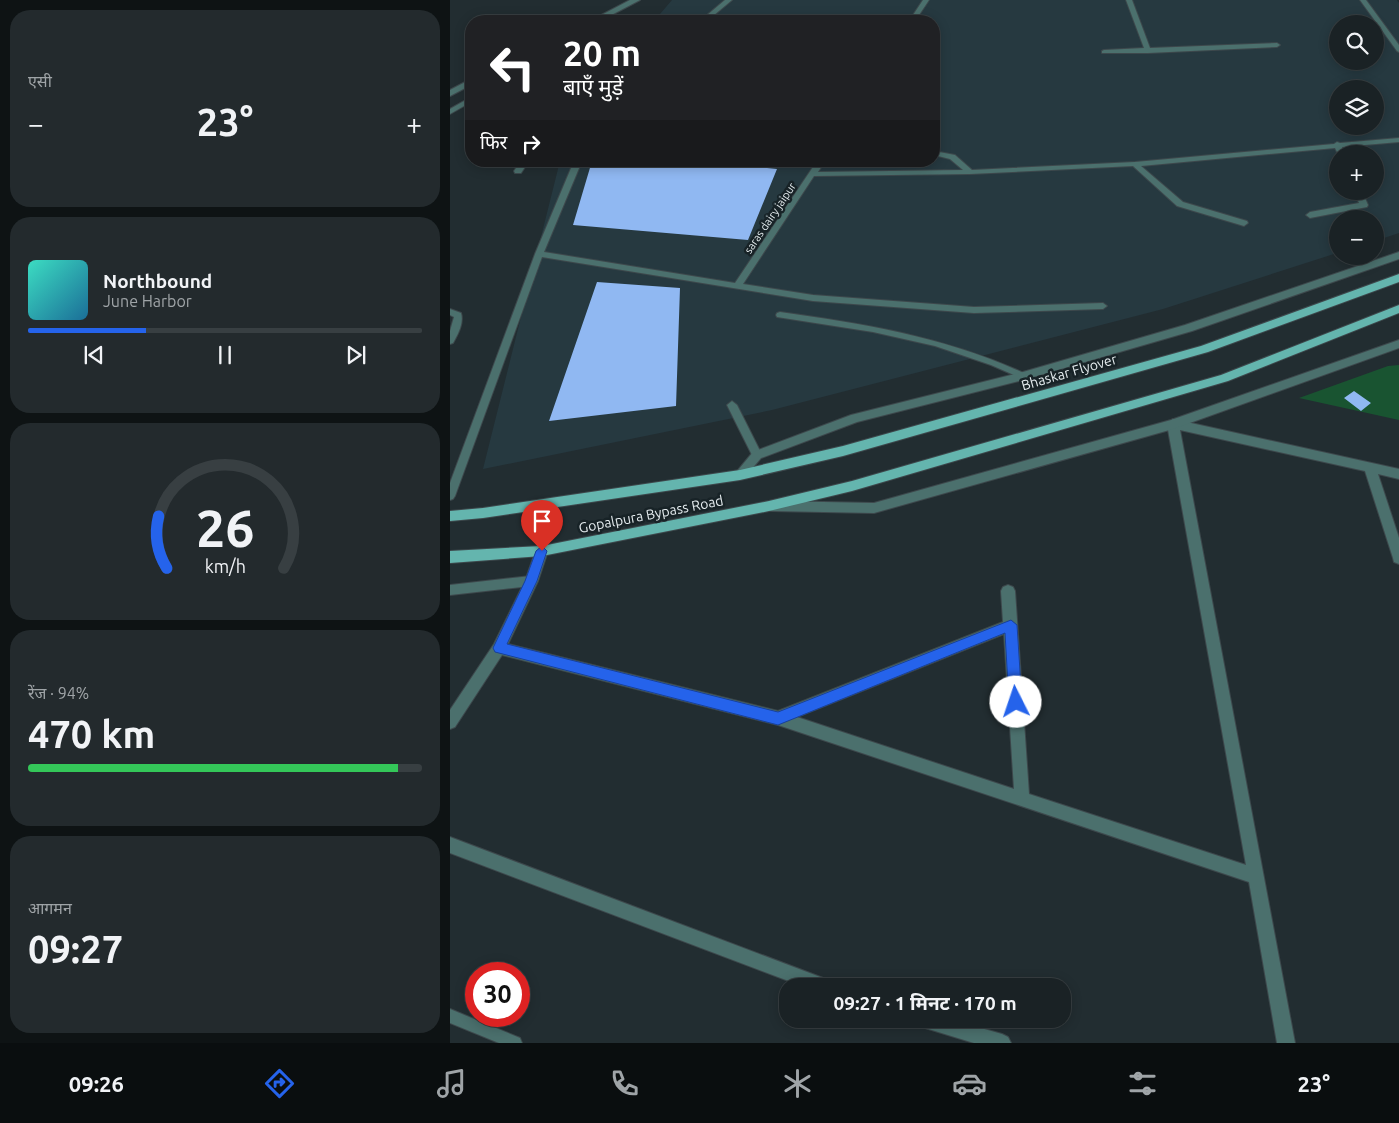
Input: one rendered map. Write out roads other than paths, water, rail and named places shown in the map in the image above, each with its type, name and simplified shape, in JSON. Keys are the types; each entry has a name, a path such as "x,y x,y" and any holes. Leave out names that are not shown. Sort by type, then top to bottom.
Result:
{"main road":[{"name":"Bhaskar Flyover","path":"740,475 843,451 1204,349 1399,278"},
{"path":"769,506 852,486 1224,378 1399,309"},
{"name":"Gopalpura Bypass Road","path":"450,516 483,513 740,475"},
{"name":"Gopalpura Bypass Road","path":"450,557 542,551 769,506"}],"street":[{"path":"606,15 636,0"},
{"path":"450,93 465,85"},
{"path":"740,475 757,455 855,418 1023,376 1224,316 1399,255"},
{"path":"769,506 874,508 1173,424 1399,344"},
{"path":"1173,424 1399,474"},
{"path":"1173,424 1286,1043"},
{"path":"1370,468 1399,558"},
{"path":"450,722 499,648 531,581 542,551"},
{"path":"1008,590 1022,798"},
{"path":"778,718 1011,625"},
{"path":"499,648 778,718 1257,877"},
{"path":"450,845 802,978"},
{"path":"952,1028 1002,1043"}],"lane":[{"path":"710,15 729,0"},
{"path":"916,15 926,0"},
{"path":"1129,0 1148,50"},
{"path":"1363,0 1399,50"},
{"path":"1104,52 1277,45"},
{"path":"450,112 465,103"},
{"path":"813,174 970,172 1135,164 1337,144 1399,140"},
{"path":"940,155 952,158 970,172"},
{"path":"1135,164 1180,204 1244,224"},
{"path":"518,171 521,167"},
{"path":"450,496 539,254 575,167"},
{"name":"saras dairy jaipur","path":"736,286 817,167"},
{"path":"1310,215 1364,205 1362,200"},
{"path":"539,254 813,298 974,310 1104,306"},
{"path":"450,312 458,314 457,324 450,340"},
{"path":"780,315 835,322 904,336 970,353 1023,376"},
{"path":"732,405 757,455"},
{"path":"450,590 531,581"},
{"path":"450,1016 515,1043"}]}
